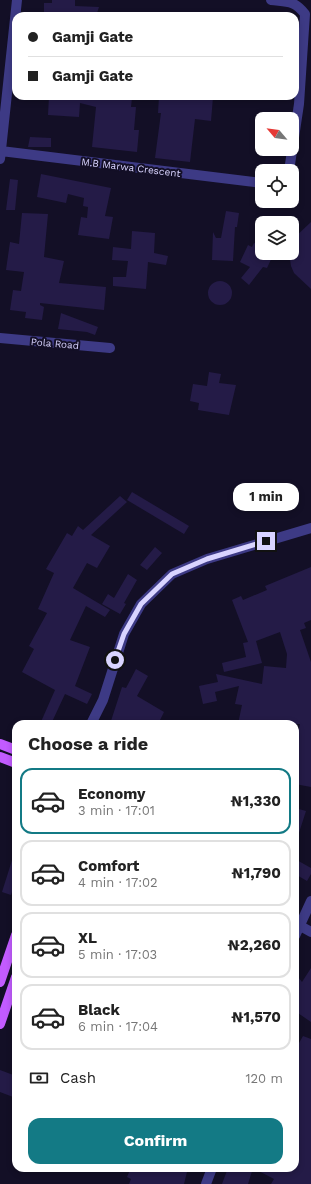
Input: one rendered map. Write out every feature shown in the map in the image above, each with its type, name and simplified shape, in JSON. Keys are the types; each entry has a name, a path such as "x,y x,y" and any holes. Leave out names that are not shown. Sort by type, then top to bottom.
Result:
{"main road":[{"path":"0,744 12,748"},
{"path":"0,757 12,762"},
{"path":"0,982 12,947"},
{"path":"0,1024 12,989"}],"street":[{"path":"16,12 17,0"},
{"path":"271,0 290,2 298,6 305,14 299,91"},
{"path":"0,155 12,46"},
{"path":"290,164 298,100"},
{"name":"M.B Marwa Crescent","path":"0,155 255,182"},
{"name":"Pola Road","path":"0,338 110,348"},
{"path":"93,720 103,700 124,634 141,604 172,574 207,559 311,528"},
{"path":"299,921 311,901"},
{"path":"299,925 311,932"},
{"path":"206,1184 210,1172"}],"building":[{"path":"52,0 75,0 75,6 99,7 97,12 44,12 44,3 52,3"},
{"path":"49,100 132,100 131,107 136,107 134,130 139,130 137,152 92,147 96,107 80,103 79,117 48,115"},
{"path":"159,100 213,100 211,121 195,119 190,162 155,158 161,113 158,113"},
{"path":"30,137 51,138 51,147 28,147"},
{"path":"41,174 111,188 105,216 113,217 109,239 78,235 81,217 87,218 88,207 83,206 84,198 68,194 66,203 37,197"},
{"path":"10,179 18,180 15,210 6,210"},
{"path":"226,211 239,213 237,227 235,227 233,261 212,260 213,232 216,238 221,238"},
{"path":"22,213 48,214 44,257 64,261 59,283 106,287 104,310 40,303 40,305 44,307 42,320 25,318 26,312 10,310 13,290 21,291 24,272 6,270 10,242 19,244"},
{"path":"311,222 311,289 294,273 291,266 290,260 299,260 299,233"},
{"path":"132,231 155,233 154,253 168,256 166,265 148,262 146,289 113,286 113,277 126,277 128,261 112,260 113,247 131,249"},
{"path":"255,243 255,260 271,260 267,268 263,267 249,285 241,278 250,267 240,262 248,245 252,247"},
{"path":"220,281 229,284 232,293 229,302 220,305 211,302 208,293 211,284"},
{"path":"61,313 98,327 95,335 87,332 58,329"},
{"path":"209,372 221,374 219,383 236,385 229,415 198,410 199,403 190,401 193,384 207,386"},
{"path":"132,492 189,526 184,534 127,500"},
{"path":"120,496 127,502 91,535 110,546 97,568 87,563 73,588 110,610 105,617 86,606 70,640 90,647 75,686 92,694 87,704 65,694 53,720 42,720 55,690 22,672 34,649 29,646 47,613 38,609 54,573 46,569 67,533 72,536 78,526 83,530"},
{"path":"155,547 162,553 147,570 140,565"},
{"path":"311,567 311,620 304,623 306,628 300,630 311,662 311,787 299,785 299,720 239,720 242,705 235,704 239,686 215,692 217,701 203,704 199,686 218,682 216,674 262,684 264,666 286,668 287,654 280,632 256,641 262,663 224,672 222,663 246,657 243,643 248,642 232,600 241,596 243,600 267,590 265,586"},
{"path":"128,574 137,580 124,603 126,604 120,614 102,604 108,594 114,598"},
{"path":"136,669 148,676 137,696 164,712 160,720 111,720 122,687 126,688"},
{"path":"299,809 306,811 299,833"},
{"path":"12,860 11,895 2,892"},
{"path":"299,861 311,868 311,874 307,881 299,876"},
{"path":"311,968 311,1022 299,1014 299,978 302,982"},
{"path":"303,1036 311,1039 311,1184 271,1184 274,1179 261,1172 299,1172 299,1043"},
{"path":"0,1070 12,1074 12,1097 0,1092"},
{"path":"129,1172 187,1172 184,1184 129,1184 131,1179 127,1177"},
{"path":"226,1172 252,1172 248,1184 222,1184"}],"route":[{"path":"115,660 124,634 141,604 172,574 207,559 266,541"}]}
